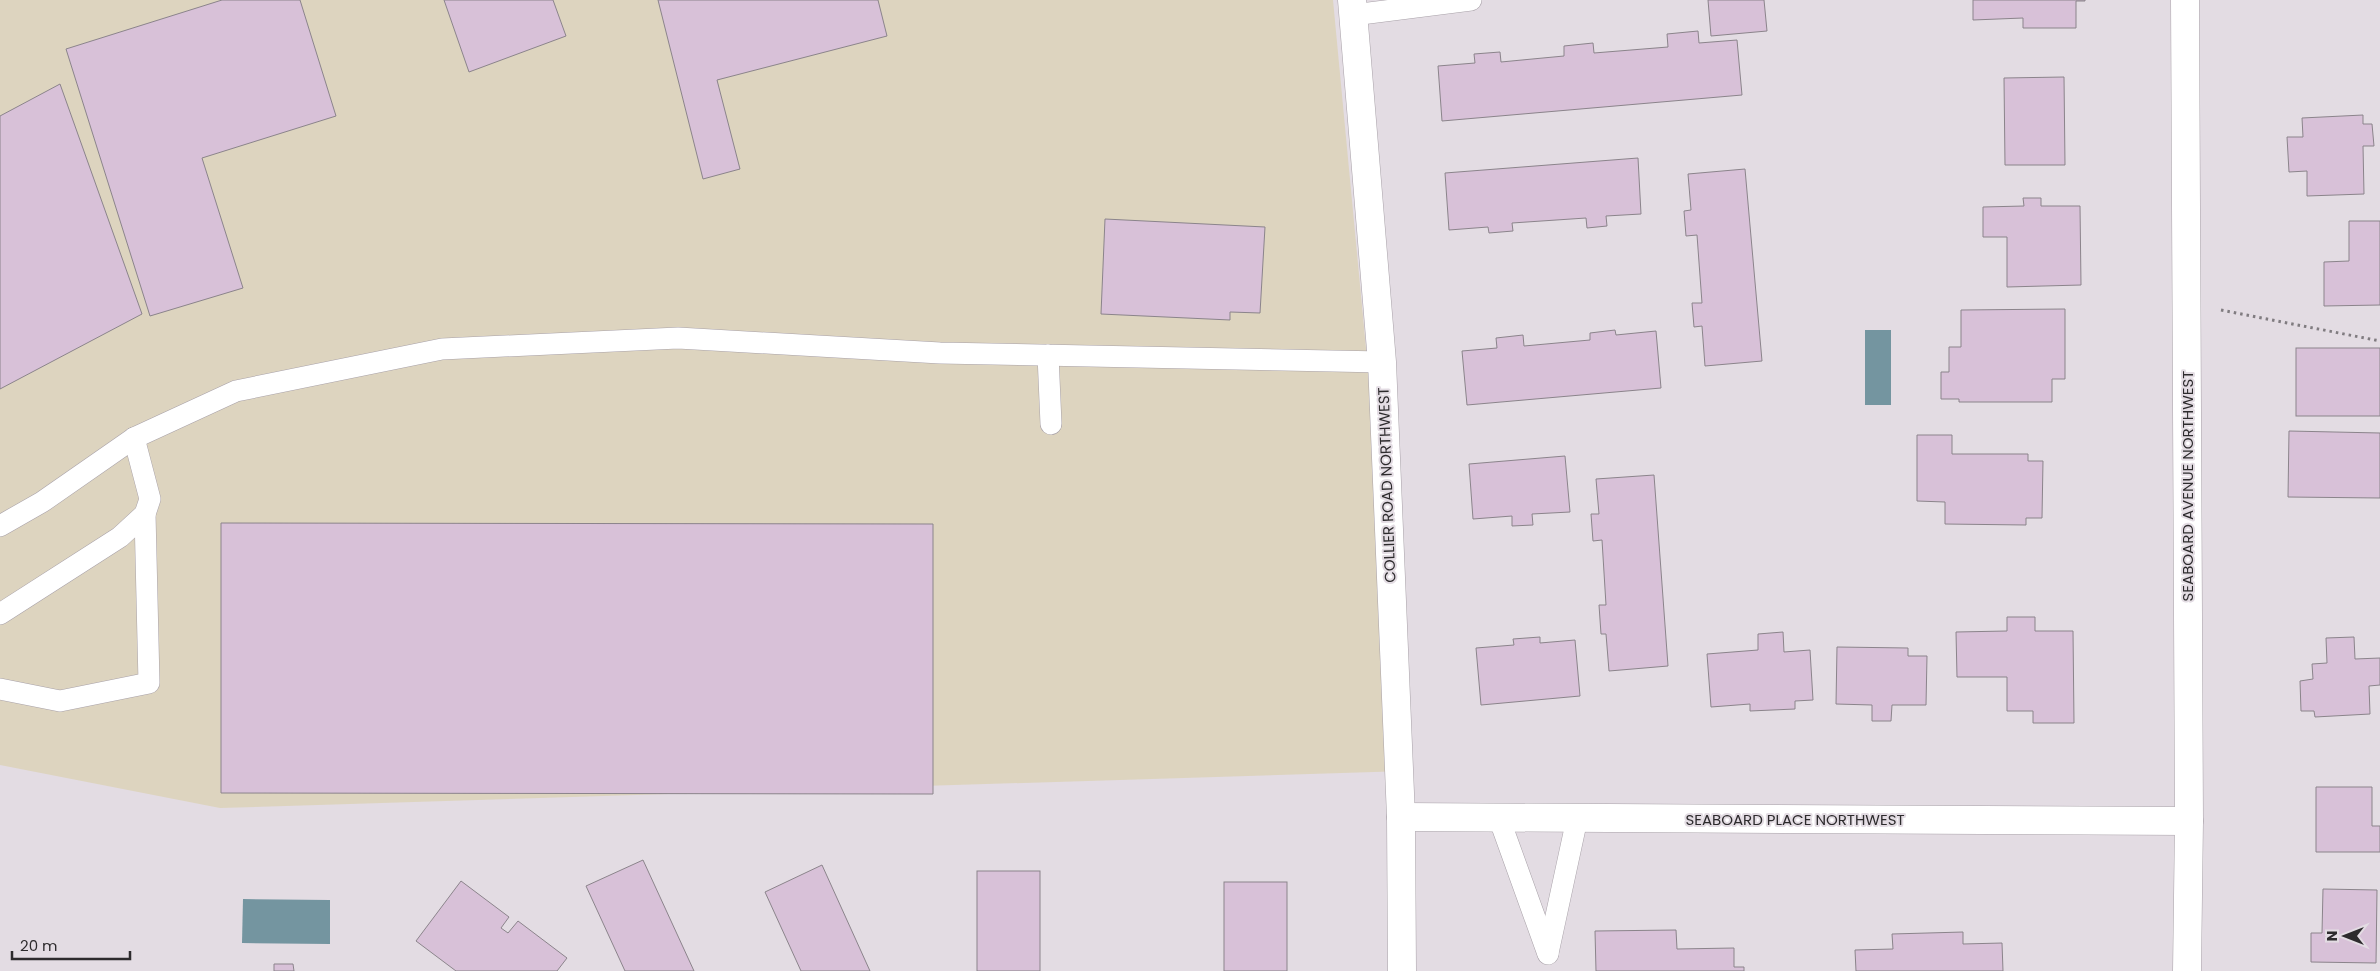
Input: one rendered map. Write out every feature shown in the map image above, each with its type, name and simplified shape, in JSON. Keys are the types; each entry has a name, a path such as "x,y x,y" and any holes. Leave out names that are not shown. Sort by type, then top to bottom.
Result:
{"street":[{"name":"SEABOARD AVENUE NORTHWEST","path":"2185,0 2189,821 2187,971"},
{"name":"COLLIER ROAD NORTHWEST","path":"1353,7 1382,362 1401,816 1402,971"},
{"name":"SEABOARD PLACE NORTHWEST","path":"1401,816 1576,819 2189,821"}],"lane":[{"path":"1353,7 1471,0"},
{"path":"0,526 42,502 134,438 236,391 442,349 678,338 916,352 1382,362"},
{"path":"1048,356 1051,424"},
{"path":"0,690 60,701 149,683 145,514 150,498 134,438"},
{"path":"0,614 120,537 145,514"},
{"path":"1499,818 1548,954 1576,819"}],"path":[{"path":"2187,303 2380,341"}],"shaded area":[{"path":"0,0 1333,0 1406,771 220,808 0,765"}],"water":[{"path":"1865,330 1891,330 1891,405 1865,405"},
{"path":"243,899 330,900 330,944 242,943"}],"building":[{"path":"222,0 300,0 336,116 202,158 243,288 150,316 66,49"},
{"path":"444,0 553,0 566,36 469,72"},
{"path":"658,0 878,0 887,36 717,80 740,169 703,179"},
{"path":"1708,0 1764,0 1767,31 1711,36"},
{"path":"1973,0 2085,1 2076,1 2076,28 2023,28 2023,18 1973,20"},
{"path":"1698,31 1699,43 1737,40 1742,95 1442,121 1438,66 1475,63 1474,54 1500,52 1501,62 1564,56 1564,46 1593,43 1594,53 1668,47 1667,34"},
{"path":"2064,77 2065,165 2005,165 2004,78"},
{"path":"60,84 142,314 0,389 0,116"},
{"path":"2363,115 2363,124 2372,124 2374,146 2363,146 2364,194 2307,196 2307,171 2289,172 2287,137 2303,137 2302,118"},
{"path":"1638,158 1641,214 1606,216 1607,226 1587,228 1586,218 1512,223 1513,231 1489,233 1488,227 1449,230 1445,173"},
{"path":"1745,169 1762,361 1705,366 1702,326 1694,327 1692,303 1702,303 1697,235 1686,236 1684,211 1691,210 1688,174"},
{"path":"2023,198 2041,198 2041,206 2080,206 2081,285 2007,287 2007,237 1983,237 1983,207 2024,206"},
{"path":"1105,219 1265,227 1260,313 1230,312 1230,320 1101,314"},
{"path":"2349,221 2380,221 2380,305 2324,306 2324,262 2349,261"},
{"path":"2065,309 2065,379 2052,379 2052,402 1959,402 1959,399 1941,399 1941,372 1949,372 1949,347 1961,347 1961,310"},
{"path":"1615,330 1616,335 1656,331 1661,388 1467,405 1462,351 1497,348 1496,338 1523,335 1524,346 1590,340 1590,333"},
{"path":"2296,348 2380,348 2380,416 2296,416"},
{"path":"2289,431 2380,433 2380,498 2288,497"},
{"path":"1917,435 1952,435 1952,454 2028,454 2028,461 2043,461 2042,518 2026,518 2026,525 1945,524 1945,502 1917,501"},
{"path":"1565,456 1570,512 1532,514 1533,525 1512,526 1512,516 1473,519 1469,464"},
{"path":"1654,475 1668,666 1609,671 1606,634 1601,634 1599,605 1606,605 1602,540 1593,541 1591,514 1599,514 1596,479"},
{"path":"221,523 933,524 933,794 221,793"},
{"path":"2007,617 2035,617 2035,631 2073,631 2074,723 2033,723 2033,711 2007,711 2007,677 1957,677 1956,632 2007,631"},
{"path":"1783,632 1784,652 1810,650 1813,700 1795,701 1795,709 1750,711 1750,704 1711,707 1707,654 1758,650 1758,634"},
{"path":"1540,637 1540,643 1575,640 1580,696 1481,705 1476,648 1514,645 1513,639"},
{"path":"2354,637 2355,659 2380,658 2380,685 2369,686 2370,714 2315,717 2314,711 2301,711 2300,681 2313,679 2312,664 2327,663 2326,638"},
{"path":"1837,647 1908,648 1908,656 1927,656 1926,705 1892,705 1891,721 1872,721 1872,705 1836,704"},
{"path":"2316,787 2372,787 2372,826 2380,826 2380,852 2316,852"},
{"path":"643,860 694,971 625,971 586,886"},
{"path":"822,865 870,971 801,971 765,892"},
{"path":"977,871 1040,871 1040,971 977,971"},
{"path":"461,881 509,917 501,928 508,933 518,921 567,958 557,971 456,971 416,941"},
{"path":"1224,882 1287,882 1287,971 1224,971"},
{"path":"2323,889 2377,890 2376,963 2311,962 2311,933 2322,933"},
{"path":"1676,930 1677,949 1734,948 1734,967 1744,967 1744,971 1596,971 1595,931"},
{"path":"1963,932 1963,944 2002,943 2003,971 1856,971 1855,950 1893,949 1892,934"},
{"path":"274,964 293,964 294,971 274,971"}]}
